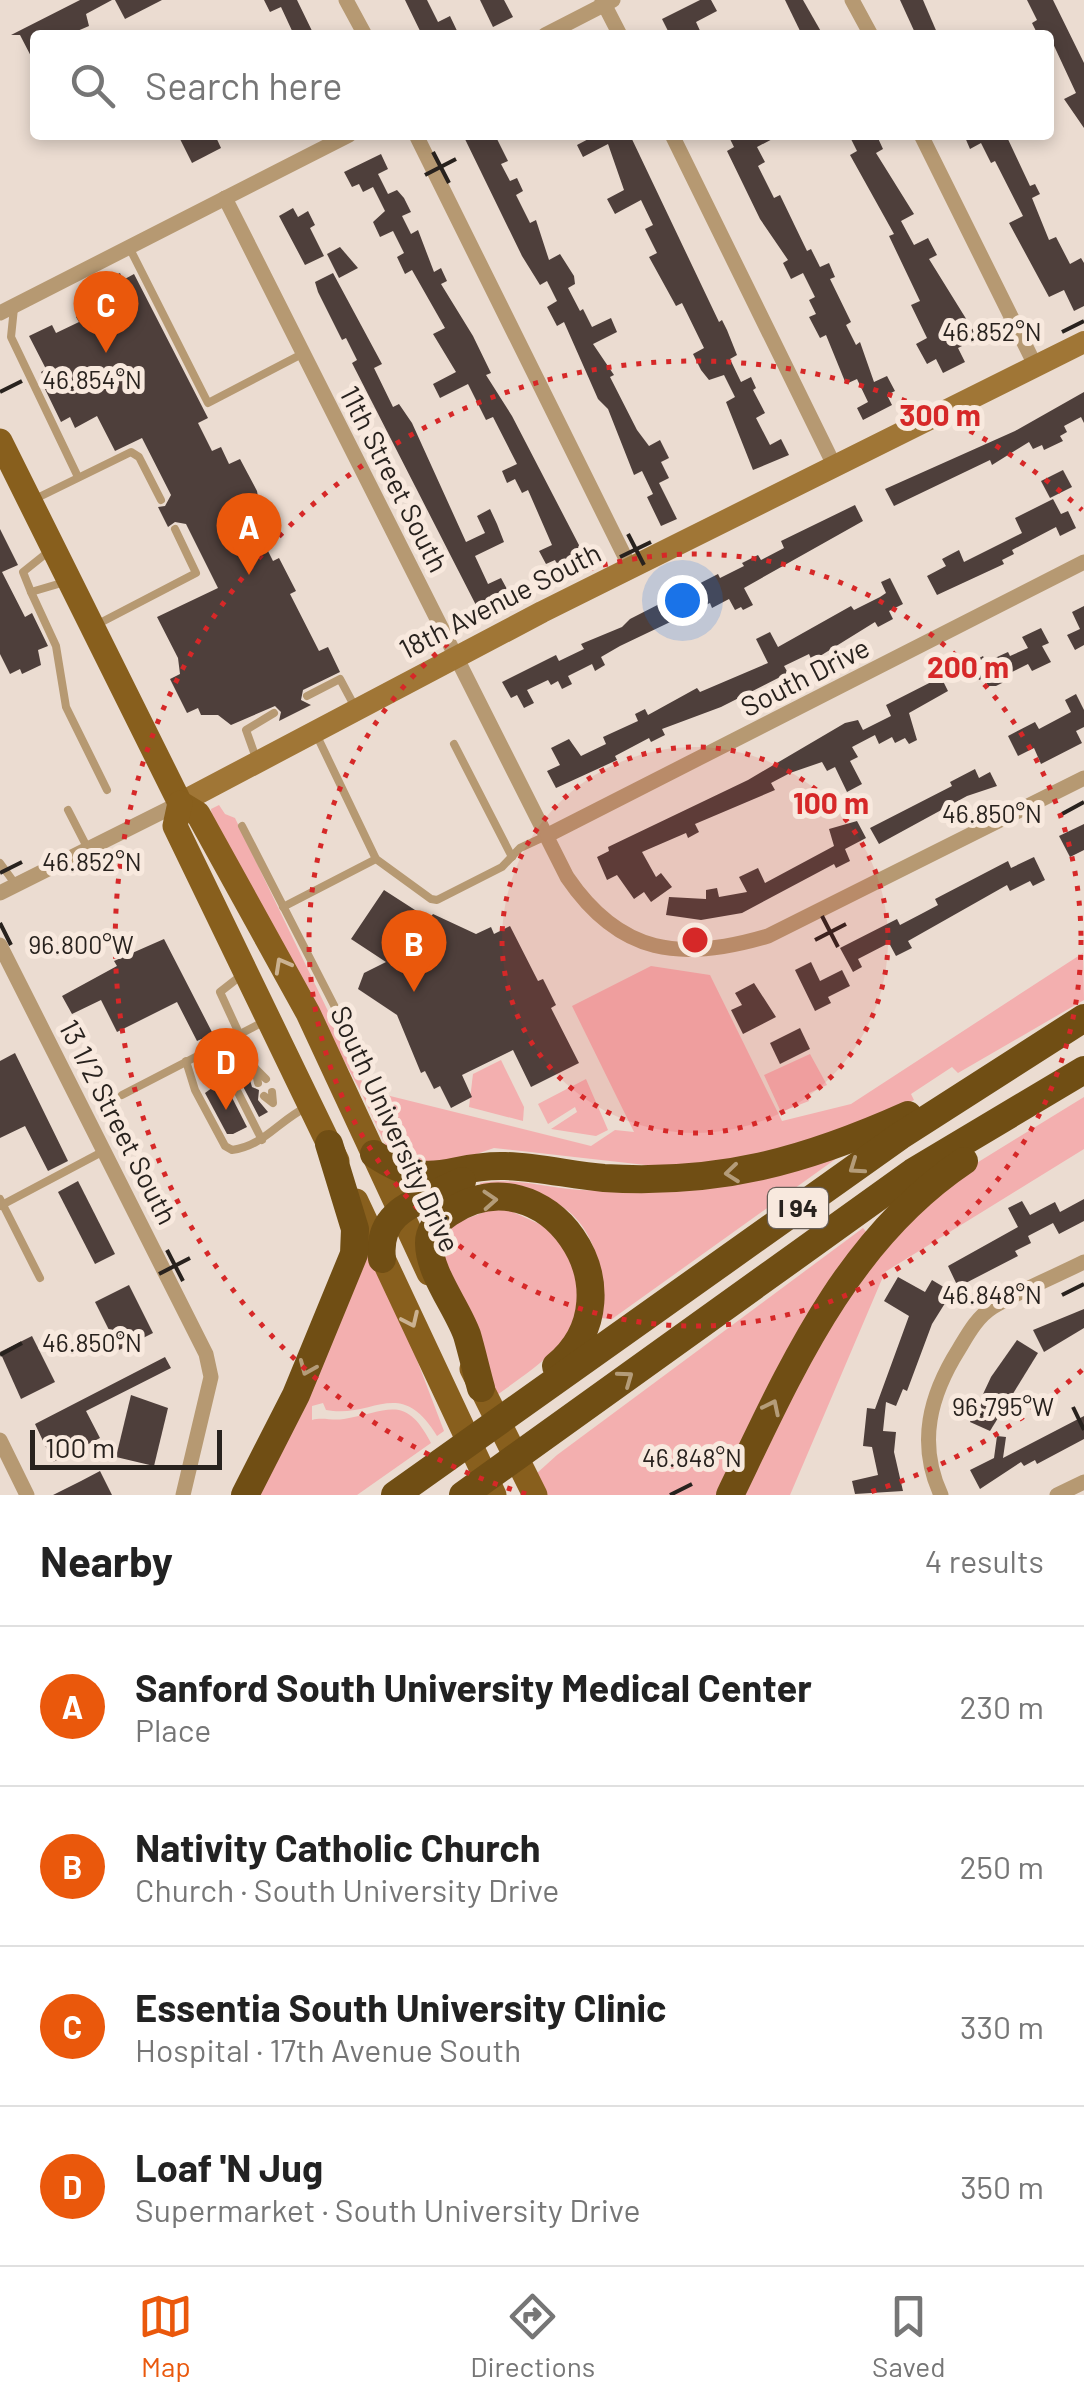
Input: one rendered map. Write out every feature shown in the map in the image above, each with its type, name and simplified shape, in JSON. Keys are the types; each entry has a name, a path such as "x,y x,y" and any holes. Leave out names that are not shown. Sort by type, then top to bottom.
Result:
{"highway":[{"name":"I 94","path":"516,1405 884,1147 1084,1018"},
{"name":"I 94","path":"463,1495 913,1172 1084,1070"},
{"path":"374,1154 403,1173 434,1178 502,1166 606,1178 684,1178 756,1170 827,1152 987,1080"},
{"path":"730,1495 827,1302 872,1242 940,1177 1084,1080"},
{"path":"245,1495 296,1395 354,1254 355,1229 336,1178 329,1144"},
{"path":"382,1259 382,1228 401,1212 480,1170"},
{"path":"394,1495 516,1405 569,1356 587,1324 590,1286 585,1257 573,1234 556,1217 493,1195 462,1204 440,1219 430,1232 428,1248 466,1334 481,1388"},
{"path":"482,1495 547,1435"}],"main road":[{"name":"South University Drive","path":"0,441 180,804 198,814 308,1014 481,1388 535,1495"},
{"name":"South University Drive","path":"180,804 175,826 271,1018 494,1495"},
{"path":"271,1018 288,1013 296,1019 374,1154"}],"street":[{"path":"346,0 362,30"},
{"path":"852,0 867,30"},
{"path":"554,30 606,2 618,30"},
{"path":"7,310 339,140"},
{"path":"418,140 630,567"},
{"path":"674,140 835,466"},
{"path":"923,140 1036,367"},
{"name":"11th Street South","path":"225,198 548,835 590,910 620,935 688,952 718,951 768,936 1084,778"},
{"name":"18th Avenue South","path":"0,893 180,804 630,567 1084,342"},
{"name":"South Drive","path":"548,835 1084,562"},
{"name":"13 1/2 Street South","path":"0,945 209,1365 212,1376 184,1495"},
{"path":"941,1495 931,1473 927,1440 935,1386 974,1325 990,1308 1084,1262"},
{"path":"0,1440 27,1495"},
{"path":"1058,1495 1084,1482"}],"lane":[{"path":"129,248 208,403 304,354"},
{"path":"7,310 11,337 78,477"},
{"path":"30,502 126,453 136,453 161,500"},
{"path":"92,627 194,576 196,568 176,529"},
{"path":"54,548 23,572 56,646 66,708 107,790"},
{"path":"31,592 70,580"},
{"path":"307,696 340,679 357,710"},
{"path":"258,762 246,730 274,712"},
{"path":"315,732 376,859 434,900 502,867 548,835"},
{"path":"454,744 512,857"},
{"path":"68,810 88,849"},
{"path":"242,826 338,1013"},
{"path":"283,907 376,859"},
{"path":"0,864 16,885"},
{"path":"247,971 220,992 262,1081"},
{"path":"122,1095 271,1018"},
{"path":"215,1046 262,1140"},
{"path":"186,1061 194,1090 225,1146 243,1149 262,1140 282,1121 311,1105"},
{"path":"268,1094 282,1121"},
{"path":"40,1278 1,1203 104,1150"}],"shaded area":[{"path":"219,805 225,814 235,818 366,1090 591,1146 615,1130 634,1132 572,1006 651,966 710,975 782,1121 851,1104 1083,953 1084,1000 958,1073 952,1067 911,1094 914,1100 891,1114 787,1152 672,1168 494,1148 430,1170 387,1148 361,1092 212,818 211,809"},
{"path":"810,1054 827,1085 807,1094 809,1101 781,1112 764,1075"},
{"path":"501,1060 524,1107 523,1121 469,1107 473,1074"},
{"path":"586,1079 608,1130 596,1136 551,1129 577,1112 575,1107 548,1124 538,1104"},
{"path":"1084,1097 1084,1149 885,1272 790,1495 739,1495 819,1329 941,1185"},
{"path":"837,1158 612,1319 600,1318 598,1262 592,1244 572,1214 538,1196 483,1191 480,1183 509,1181 580,1190 625,1189 716,1179"},
{"path":"500,1206 557,1232 573,1263 581,1301 577,1318 556,1349 497,1395 440,1251 445,1227"},
{"path":"863,1228 867,1233 722,1495 546,1495 536,1474 557,1455"},
{"path":"363,1235 396,1305 444,1431 437,1436 411,1407 398,1403 343,1411 326,1410 323,1403 312,1406 312,1420 344,1419 384,1410 404,1412 422,1427 431,1443 357,1495 258,1495"}],"building":[{"path":"80,0 112,0 86,14 89,26 80,30 30,30 30,54 20,35 11,35"},
{"path":"115,0 162,0 125,19"},
{"path":"264,0 297,0 312,30 292,30 281,7 270,12"},
{"path":"405,0 427,0 438,22 450,16 457,30 420,30"},
{"path":"480,0 504,0 513,17 493,27"},
{"path":"700,0 711,0 717,11 696,22 700,30 668,30 662,19"},
{"path":"785,0 803,0 820,30 800,30"},
{"path":"900,0 923,0 936,30 914,30"},
{"path":"1027,0 1053,0 1084,63 1084,128 1064,99 1076,93 1054,46 1054,30 1036,30 1032,23 1037,20"},
{"path":"180,140 217,140 221,148 192,163"},
{"path":"465,140 498,140 508,161 501,164 510,181 517,178 523,191 516,195 530,223 536,220 549,260 560,254 574,276 575,284 568,288 580,311 583,309 592,327 611,318 617,332 593,344 614,375 610,377 637,430 649,446 660,440 669,458 661,462 669,478 659,483 677,519 661,526 647,497 653,494 642,471 634,475 608,409 598,399 564,322 557,326 547,307 557,301 547,281 540,285"},
{"path":"586,140 632,140 719,322 722,320 727,330 737,355 730,359 741,382 751,377 756,388 753,390 765,413 756,418 770,445 781,439 789,455 753,470 726,402 735,397 724,375 709,380 701,370 693,354 704,348 682,303 676,306 649,257 657,253 645,229 653,225 641,200 615,214 607,199 624,190 608,144 583,157 577,145"},
{"path":"730,140 770,140 757,147 765,162 758,166 774,198 780,195 807,251 811,249 820,267 829,263 835,277 830,279 851,322 846,325 856,345 860,342 874,382 887,376 895,391 887,395 892,405 863,420 857,408 868,402 857,379 846,384 826,335 820,338 809,317 816,314 809,300 815,297 803,273 791,279 783,263 788,260 760,219 727,151 734,147"},
{"path":"852,140 879,140 883,149 876,153 914,214 901,221 914,245 928,238 937,255 929,259 978,338 958,348 965,362 943,373 936,359 927,364 916,344 927,338 911,305 920,301 889,236 894,234 850,155 857,151"},
{"path":"966,140 1008,140 1030,186 1035,184 1040,194 1032,198 1049,240 1056,237 1070,264 1081,258 1084,263 1084,306 1074,311 1064,290 1049,297 1009,223 1023,216 995,161 991,163 981,143 970,149"},
{"path":"381,154 388,169 378,174 388,194 397,190 404,198 411,212 402,216 411,234 418,230 434,272 441,268 447,281 441,284 473,336 491,373 486,375 512,416 580,547 573,551 581,567 563,576 555,560 546,564 539,551 552,545 528,490 522,493 515,479 507,483 502,471 517,464 493,417 486,420 468,384 440,398 433,384 456,372 433,334 445,328 412,270 405,274 397,257 404,253 393,231 380,237 373,222 385,211 373,187 363,192 359,184 352,187 344,172"},
{"path":"293,208 298,217 308,211 315,225 310,228 324,256 305,265 279,216"},
{"path":"340,247 358,268 339,278 327,254"},
{"path":"120,273 123,280 134,274 208,418 198,423 212,451 221,447 229,464 240,459 257,491 260,508 253,511 261,527 259,533 273,561 279,558 296,591 290,594 319,651 328,647 340,672 303,690 301,700 311,705 279,721 281,712 275,706 231,725 218,715 201,715 198,708 187,713 170,679 180,674 178,658 157,617 218,588 186,524 175,522 168,527 158,507 165,506 171,495 142,438 115,451 97,416 75,428 70,417 61,422 44,387 48,385 41,372 46,369 29,336 52,325 56,333 79,322 76,317 84,307 77,294"},
{"path":"333,273 382,364 374,368 393,407 399,404 412,423 466,542 485,533 477,516 490,509 497,524 504,542 475,556 488,584 501,578 508,591 479,611 352,363 357,360 346,338 342,340 318,292 315,282"},
{"path":"1084,392 1084,423 1081,417 1064,426 1067,432 1060,436 1063,441 1044,450 1042,445 1033,449 1029,442 992,465 990,460 894,506 885,489 1015,431"},
{"path":"1063,470 1072,487 1050,498 1041,481"},
{"path":"1053,499 1061,514 1068,511 1076,528 1060,536 1056,527 1012,550 1014,554 1002,560 1004,564 937,595 927,576 946,566 942,559 959,550 964,562 1022,533 1015,518"},
{"path":"855,505 863,521 744,588 753,605 735,610 729,599 712,608 710,603 601,657 605,665 595,671 592,664 568,676 572,684 562,689 558,681 551,685 548,680 527,690 534,703 524,708 517,695 511,698 502,682 556,655 559,661 584,649 581,644 622,627 630,619 718,574 720,578 744,566 742,563 758,555 761,560 784,548 781,541"},
{"path":"0,529 18,565 2,572 25,617 32,613 48,646 38,650 41,665 22,674 20,669 10,674 0,654"},
{"path":"890,578 903,604 889,611 893,619 878,627 875,622 812,661 809,654 784,666 788,673 721,707 662,729 665,735 651,742 649,738 615,756 617,760 556,788 547,771 560,765 551,748 569,739 581,756 606,744 603,737 638,721 635,714 645,709 648,715 697,688 700,692 768,663 756,639 770,632 778,647 851,606 854,610 880,597 886,593 881,582"},
{"path":"1084,606 1084,645 1075,650 1067,635 1080,629 1072,612"},
{"path":"1041,628 1049,643 1042,646 1051,662 1032,671 1028,664 1004,676 1006,681 996,686 988,686 984,678 979,680 970,663 983,656 986,662 1028,648 1022,637"},
{"path":"941,677 948,691 909,713 917,740 909,744 905,738 895,743 892,737 879,744 875,735 852,747 858,757 850,761 862,784 847,792 835,767 827,771 822,762 771,783 775,790 695,824 699,832 688,838 686,833 642,852 656,877 661,873 672,887 651,902 644,892 634,899 617,875 607,880 597,857 609,851 608,847 748,780 845,723 858,720 863,730 891,716 886,705"},
{"path":"1076,694 1084,710 1084,727 1076,731 1082,743 1041,764 1034,748 1018,756 1008,736 1035,722 1039,729 1071,712 1065,700"},
{"path":"975,769 979,778 990,772 997,786 967,796 879,844 870,828 952,786 950,782"},
{"path":"857,821 866,838 845,849 850,861 836,868 834,864 742,913 701,920 666,915 669,897 706,899 706,890 717,888 719,897 747,892 739,877 758,868 765,883 834,846 829,829"},
{"path":"1084,824 1084,850 1070,857 1059,836"},
{"path":"1034,857 1045,880 1033,886 1030,881 1010,891 1007,885 908,941 912,948 896,956 889,943 858,959 862,967 853,972 840,948 897,919 900,925 938,905 935,899 1008,861 1011,868"},
{"path":"384,890 429,919 433,914 476,934 491,927 494,934 510,926 538,981 543,979 556,1005 551,1008 579,1063 531,1087 513,1050 462,1075 472,1097 451,1108 440,1086 434,1089 425,1071 421,1073 397,1015 358,989 364,973 386,962 351,939"},
{"path":"164,939 213,1034 197,1041 177,1002 117,1032 101,1000 72,1014 62,996 117,966 114,961"},
{"path":"811,962 820,981 842,970 850,986 828,997 831,1003 815,1011 795,970"},
{"path":"754,983 776,1017 743,1034 731,1010 742,1005 735,993"},
{"path":"800,1028 810,1049 780,1064 770,1043"},
{"path":"15,1053 68,1161 48,1171 25,1126 0,1138 0,1061"},
{"path":"247,1070 252,1087 259,1090 258,1100 268,1112 259,1117 237,1075"},
{"path":"223,1080 247,1127 233,1134 227,1134 205,1093"},
{"path":"78,1181 115,1254 95,1264 58,1192"},
{"path":"1084,1199 1084,1221 1059,1234 1053,1223 1028,1236 1031,1243 1015,1251 1018,1256 958,1287 948,1266 1018,1227 1008,1208 1022,1201 1030,1215 1055,1202 1060,1212"},
{"path":"898,1277 925,1292 932,1280 952,1292 932,1324 907,1391 903,1389 896,1406 886,1402 883,1431 896,1432 894,1452 903,1491 855,1494 852,1481 878,1475 872,1447 863,1446 867,1408 875,1409 909,1316 884,1301"},
{"path":"129,1285 153,1333 119,1350 95,1302"},
{"path":"1084,1309 1084,1328 1044,1352 1033,1330"},
{"path":"32,1336 55,1382 21,1399 0,1352"},
{"path":"1017,1340 1038,1353 990,1431 970,1422 991,1377"},
{"path":"165,1357 171,1368 86,1411 100,1438 53,1462 35,1424"},
{"path":"131,1395 168,1408 154,1466 116,1457"},
{"path":"1084,1416 1084,1439 1037,1464 1035,1460 1024,1466 1021,1462 980,1489 970,1470 994,1458 997,1436 1006,1437 1003,1458"},
{"path":"100,1471 112,1495 53,1495 81,1481"}],"place":[{"name":"Essentia South University Clinic","path":"106,353"},
{"name":"Sanford South University Medical Center","path":"249,575"},
{"name":"Nativity Catholic Church","path":"414,992"},
{"name":"Loaf 'N Jug","path":"226,1110"}]}
